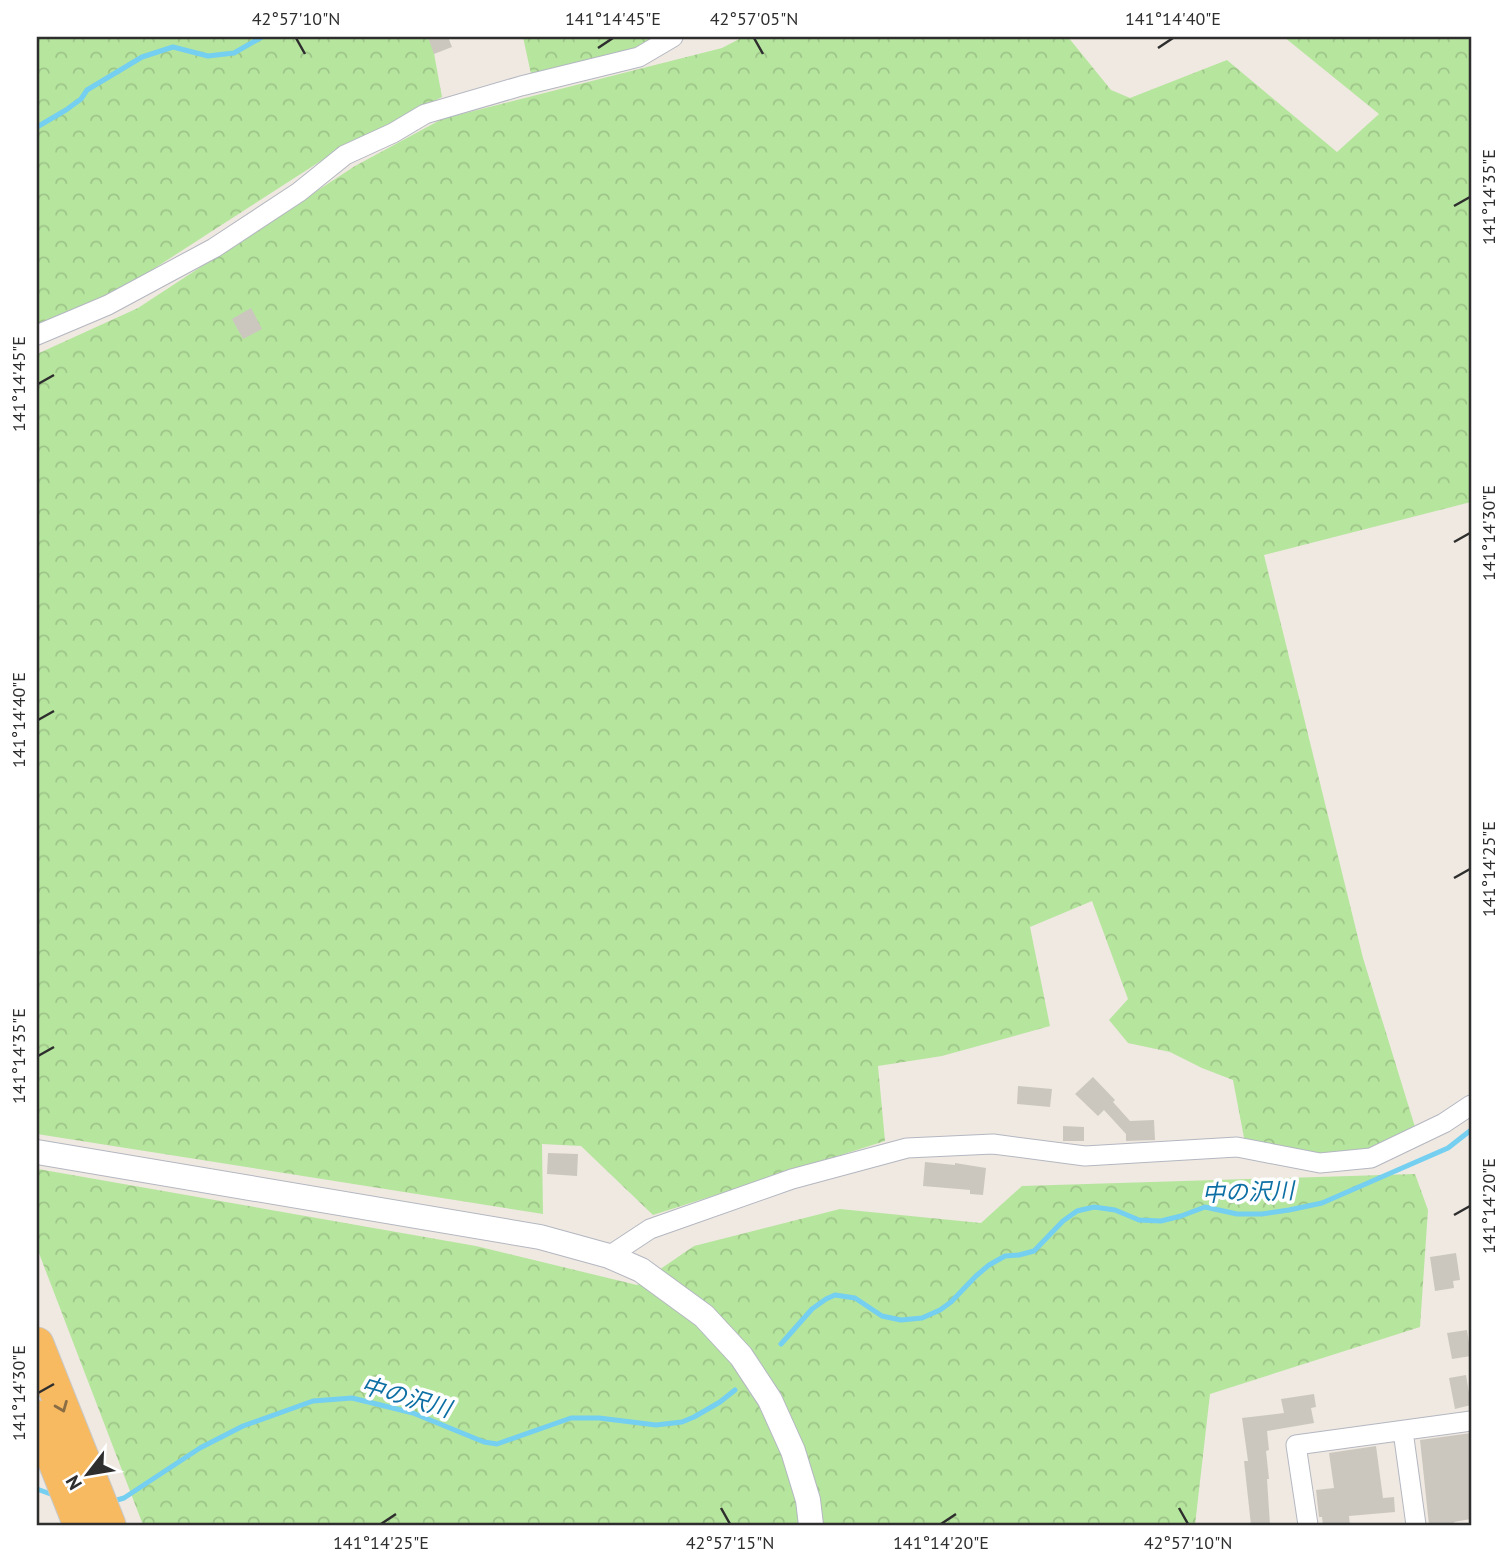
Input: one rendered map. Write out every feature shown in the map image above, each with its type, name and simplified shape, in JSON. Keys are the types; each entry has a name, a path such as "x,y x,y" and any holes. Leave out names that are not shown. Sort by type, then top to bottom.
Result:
{"highway":[{"path":"37,1343 109,1525"},
{"path":"37,1417 80,1525"}],"street":[{"path":"37,335 108,306 214,248 299,192 345,155 393,133 425,114 639,57 673,37"},
{"path":"609,1256 650,1229 792,1179 907,1149 993,1144 1085,1156 1237,1147 1320,1163 1371,1158 1444,1123 1471,1105"},
{"path":"37,1153 540,1237 609,1256 641,1270 704,1316 741,1356 770,1400 793,1451 808,1500 811,1525"},
{"path":"1308,1525 1296,1445 1471,1420"},
{"path":"1403,1431 1416,1525"}],"green space":[{"path":"37,37 431,37 442,97 341,148 127,286 37,325"},
{"path":"523,37 689,37 531,74"},
{"path":"743,37 1068,37 1111,90 1130,98 1227,60 1337,152 1379,114 1284,37 1471,37 1471,502 1264,555 1363,958 1415,1127 1370,1148 1320,1157 1245,1143 1233,1080 1170,1052 1128,1043 1109,1020 1128,999 1092,901 1030,927 1050,1026 942,1056 878,1066 885,1141 653,1215 581,1146 542,1144 543,1214 37,1134 37,354 138,308 355,166 442,119 722,48"},
{"path":"38,1169 476,1246 637,1285 694,1246 840,1209 981,1223 1022,1186 1415,1174 1428,1210 1420,1327 1210,1394 1195,1525 143,1525 37,1248"}],"building":[{"path":"428,37 448,37 452,47 434,54"},
{"path":"251,308 262,329 243,339 232,319"},
{"path":"1093,1077 1130,1121 1154,1120 1155,1140 1126,1141 1126,1134 1104,1110 1098,1116 1075,1094"},
{"path":"1018,1086 1052,1089 1050,1107 1017,1104"},
{"path":"1063,1126 1084,1127 1084,1141 1063,1141"},
{"path":"548,1153 578,1154 577,1176 547,1174"},
{"path":"925,1162 986,1168 983,1195 970,1194 970,1190 923,1186"},
{"path":"1456,1253 1460,1280 1453,1281 1454,1288 1435,1291 1430,1257"},
{"path":"1467,1330 1471,1356 1452,1359 1447,1333"},
{"path":"1466,1375 1471,1405 1455,1409 1449,1378"},
{"path":"1314,1394 1316,1407 1311,1408 1314,1423 1267,1431 1270,1525 1251,1525 1244,1461 1248,1461 1242,1418 1284,1413 1281,1399"},
{"path":"1471,1433 1471,1519 1454,1522 1455,1525 1429,1525 1420,1440"},
{"path":"1376,1446 1383,1498 1394,1497 1395,1512 1349,1516 1350,1525 1323,1525 1322,1517 1319,1517 1316,1490 1334,1488 1329,1453"}],"waterway":[{"path":"37,127 81,99 87,90 142,57 173,47 208,56 234,53 262,37"},
{"name":"中の沢川","path":"781,1344 812,1309 835,1295 855,1298 882,1316 901,1320 922,1318 940,1310 989,1265 1005,1256 1034,1251 1063,1221 1077,1211 1094,1207 1115,1210 1139,1220 1161,1221 1205,1207 1237,1214 1289,1210 1322,1203 1448,1148 1471,1130"},
{"name":"中の沢川","path":"110,1502 124,1498 200,1448 243,1426 313,1401 352,1398 413,1413 484,1442 497,1444 571,1418 599,1418 656,1425 682,1422 720,1402 735,1390"},
{"name":"中の沢川","path":"37,1489 56,1496"}]}
